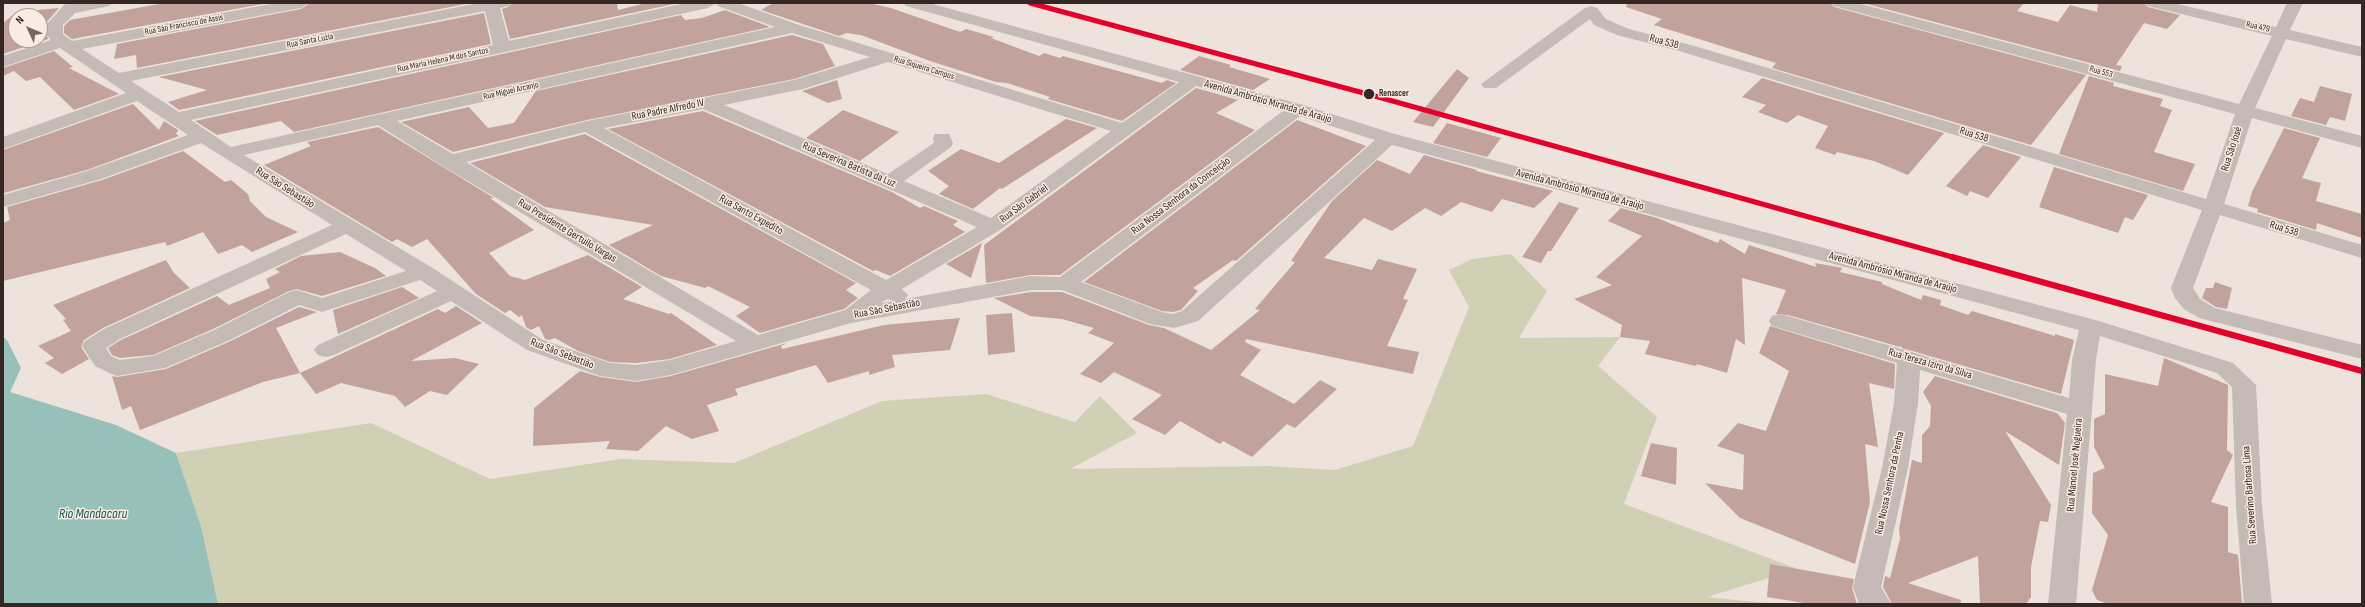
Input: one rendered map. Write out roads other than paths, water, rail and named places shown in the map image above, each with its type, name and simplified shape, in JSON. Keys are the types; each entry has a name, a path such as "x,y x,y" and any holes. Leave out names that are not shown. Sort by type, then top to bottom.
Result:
{"street":[{"path":"64,45 55,35 55,24 72,6 104,3"},
{"name":"Rua São Francisco de Assis","path":"3,62 64,45 301,3"},
{"name":"Rua Maria Helena M dos Santos","path":"177,118 708,3"},
{"name":"Rua Siqueira Campos","path":"723,3 793,28 1125,130"},
{"name":"Avenida Ambrósio Miranda de Araújo","path":"911,3 1297,109 1388,138 2091,326 2214,363 2231,372 2244,385"},
{"name":"Rua 553","path":"1839,3 2362,142"},
{"name":"Rua 479","path":"2153,3 2362,52"},
{"name":"Rua São José","path":"2295,3 2245,111 2213,207 2184,279 2182,288 2186,298 2206,313 2362,352"},
{"path":"497,4 502,47"},
{"name":"Rua Santa Luzia","path":"117,79 497,4"},
{"path":"1490,84 1592,7"},
{"name":"Rua 538","path":"1592,7 1600,22 1623,32 1685,48 2362,252"},
{"name":"Rua Miguel Arcanjo","path":"228,153 793,28"},
{"name":"Rua São Sebastião","path":"64,45 228,153 423,272 535,345 608,371 636,373 671,367 849,316 1031,283 1065,284 1158,320 1174,320 1190,316 1388,138"},
{"name":"Rua Padre Alfredo IV","path":"448,161 587,126 797,85 888,57"},
{"name":"Rua São Gabriel","path":"849,316 886,289 993,226 1192,81"},
{"path":"3,143 140,94"},
{"name":"Rua Severina Batista da Luz","path":"705,103 993,226"},
{"name":"Rua Nossa Senhora da Conceição","path":"1065,284 1297,109"},
{"name":"Rua Presidente Gertuilo Vargas","path":"382,120 448,161 754,342"},
{"name":"Rua Santo Expedito","path":"587,126 886,289 915,303"},
{"path":"3,201 94,175 203,136"},
{"path":"888,182 938,149 944,143 942,138"},
{"path":"346,226 112,334 93,346 103,361 117,368 157,363 222,335 297,297 322,305 423,272"},
{"path":"326,350 452,292"},
{"name":"Rua Tereza Iziro da Silva","path":"1780,321 2079,409"},
{"name":"Rua Manoel José Nogueira","path":"2062,604 2084,360 2091,326"},
{"name":"Rua Nossa Senhora da Penha","path":"1877,604 1870,597 1867,587 1895,468 1906,403 1909,358"},
{"name":"Rua Severino Barbosa Lima","path":"2244,385 2249,506 2258,604"}],"water":[{"name":"Rio Mandacaru","path":"3,337 7,340 21,368 10,392 116,425 176,453 201,526 218,604 3,604"}],"place":[{"name":"Renascer","path":"1369,94"}]}
